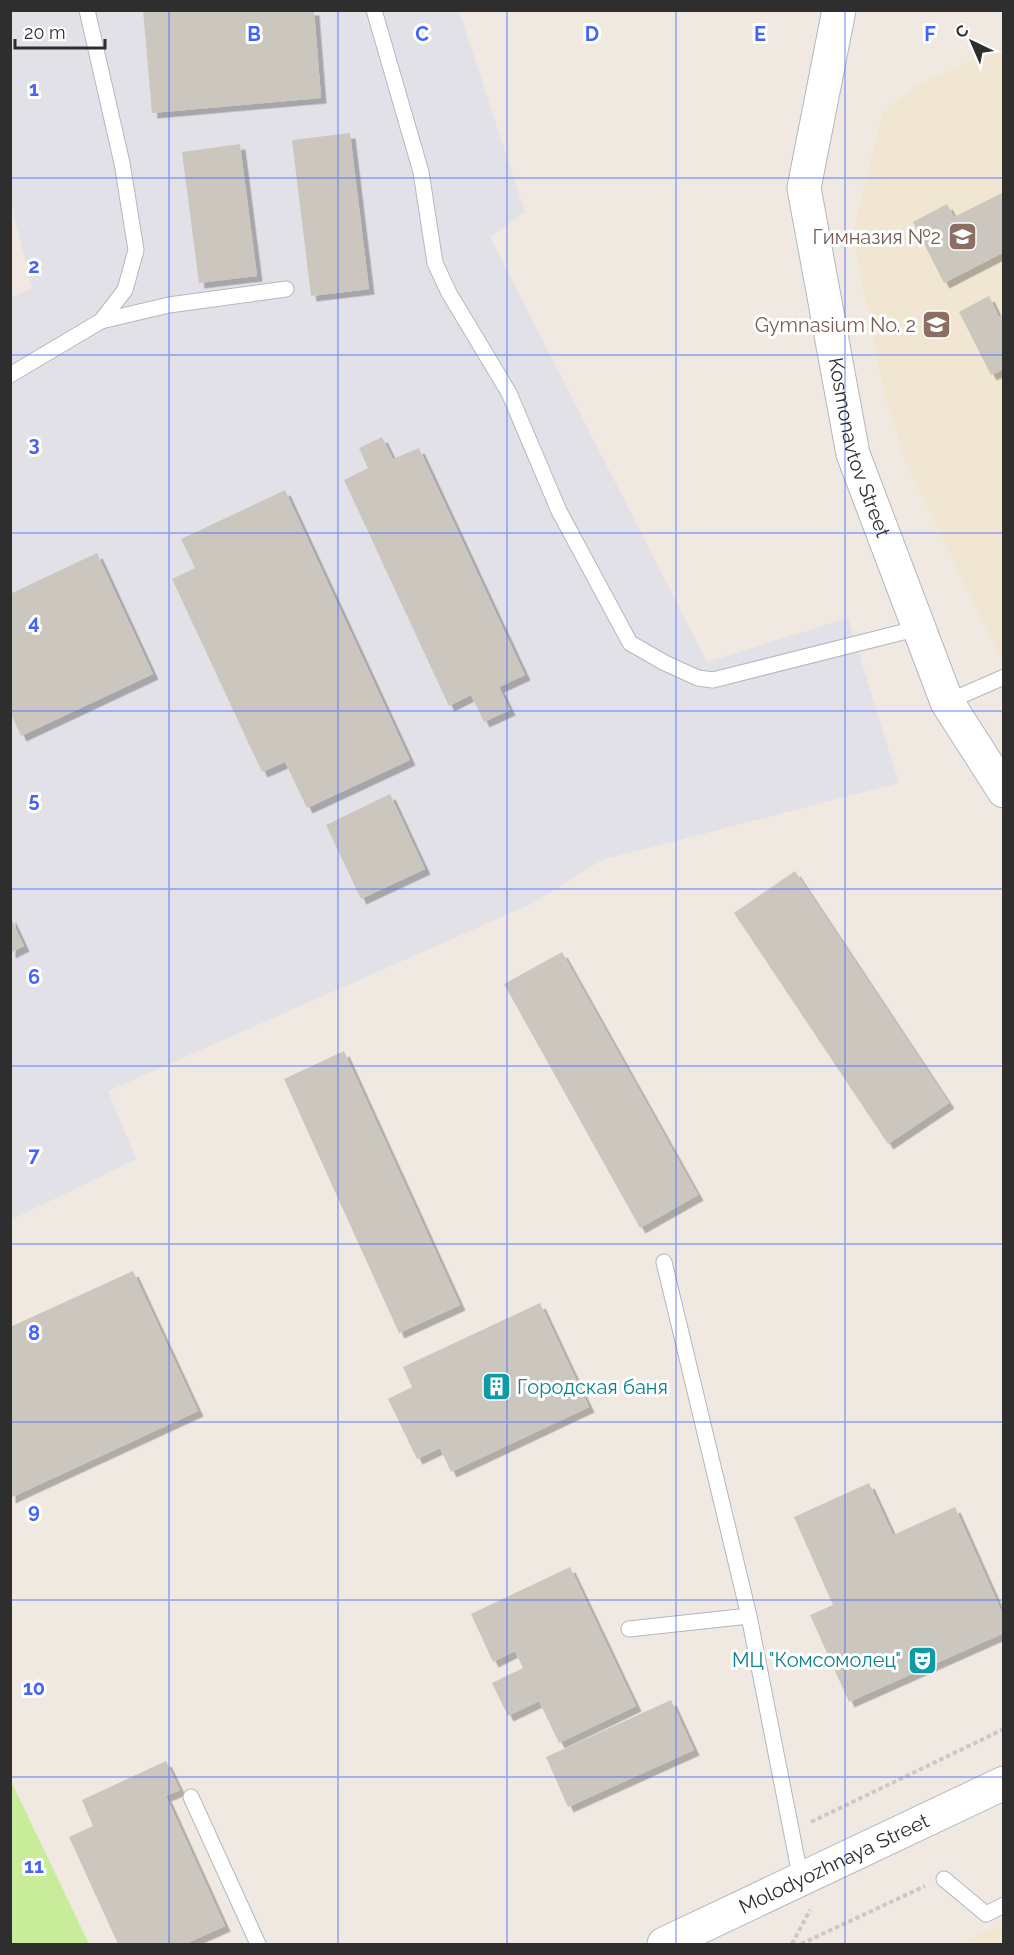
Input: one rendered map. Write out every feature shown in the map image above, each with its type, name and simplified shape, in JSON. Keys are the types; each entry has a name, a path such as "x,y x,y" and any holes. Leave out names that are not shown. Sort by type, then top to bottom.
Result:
{"street":[{"name":"Kosmonavtov Street","path":"840,10 804,188 853,454 947,702 1004,791"},
{"name":"Molodyozhnaya Street","path":"664,1944 1004,1783"}],"lane":[{"path":"87,10 122,163 136,250 125,290 101,321"},
{"path":"374,10 421,172 435,263 449,293 509,393 559,511 630,643 698,678 713,680 920,628"},
{"path":"10,375 101,321 169,305 286,289"},
{"path":"947,702 1004,677"},
{"path":"664,1262 749,1616 801,1880"},
{"path":"629,1629 749,1616"},
{"path":"191,1797 258,1944"},
{"path":"944,1879 986,1914 1004,1905"}],"path":[{"path":"792,1831 1004,1730"},
{"path":"801,1944 944,1879"}],"shaded area":[{"path":"11,11 459,11 525,212 490,237 707,662 848,618 899,783 602,860 533,903 108,1091 136,1159 11,1220 10,298 32,288 11,204"},
{"name":"Gymnasium No. 2","path":"1003,45 1004,658 1001,659 907,465 885,397 856,252 855,226 883,112 918,85"},
{"path":"1003,1923 1003,1944 958,1944"}],"green space":[{"path":"11,1781 89,1944 11,1944"}],"building":[{"path":"143,10 314,10 321,98 152,113"},
{"path":"350,133 369,289 311,296 292,140"},
{"path":"240,144 257,276 199,283 182,152"},
{"name":"Гимназия №2","path":"1004,192 1004,252 944,283 913,222 947,204 954,217"},
{"path":"989,296 999,317 1004,314 1004,369 991,375 959,312"},
{"path":"382,437 393,459 419,448 525,675 499,687 510,710 484,722 471,695 449,706 344,480 368,468 359,448"},
{"path":"285,490 410,760 307,808 285,762 262,772 172,579 195,568 181,539"},
{"path":"97,553 153,674 21,736 10,712 10,594"},
{"path":"390,794 425,869 361,899 326,825"},
{"path":"795,871 949,1103 888,1144 734,913"},
{"path":"10,916 24,946 10,953"},
{"path":"562,952 698,1195 640,1228 504,984"},
{"path":"344,1051 460,1305 399,1333 284,1079"},
{"path":"133,1271 198,1411 10,1498 10,1327"},
{"name":"Городская баня","path":"540,1303 589,1407 451,1472 440,1448 417,1459 388,1399 412,1387 403,1367"},
{"path":"869,1483 893,1535 955,1507 1004,1617 1004,1633 849,1702 810,1615 833,1605 794,1517"},
{"path":"570,1567 636,1706 559,1743 539,1701 508,1716 492,1683 523,1668 515,1651 493,1662 471,1614"},
{"path":"671,1700 694,1750 568,1807 546,1757"},
{"path":"166,1761 180,1790 166,1796 225,1926 185,1944 118,1944 69,1837 93,1826 82,1800"}],"place":[{"name":"Гимназия №2","path":"962,237"},
{"name":"Gymnasium No. 2","path":"937,325"},
{"name":"Городская баня","path":"496,1387"},
{"name":"МЦ \"Комсомолец\"","path":"922,1660"}]}
